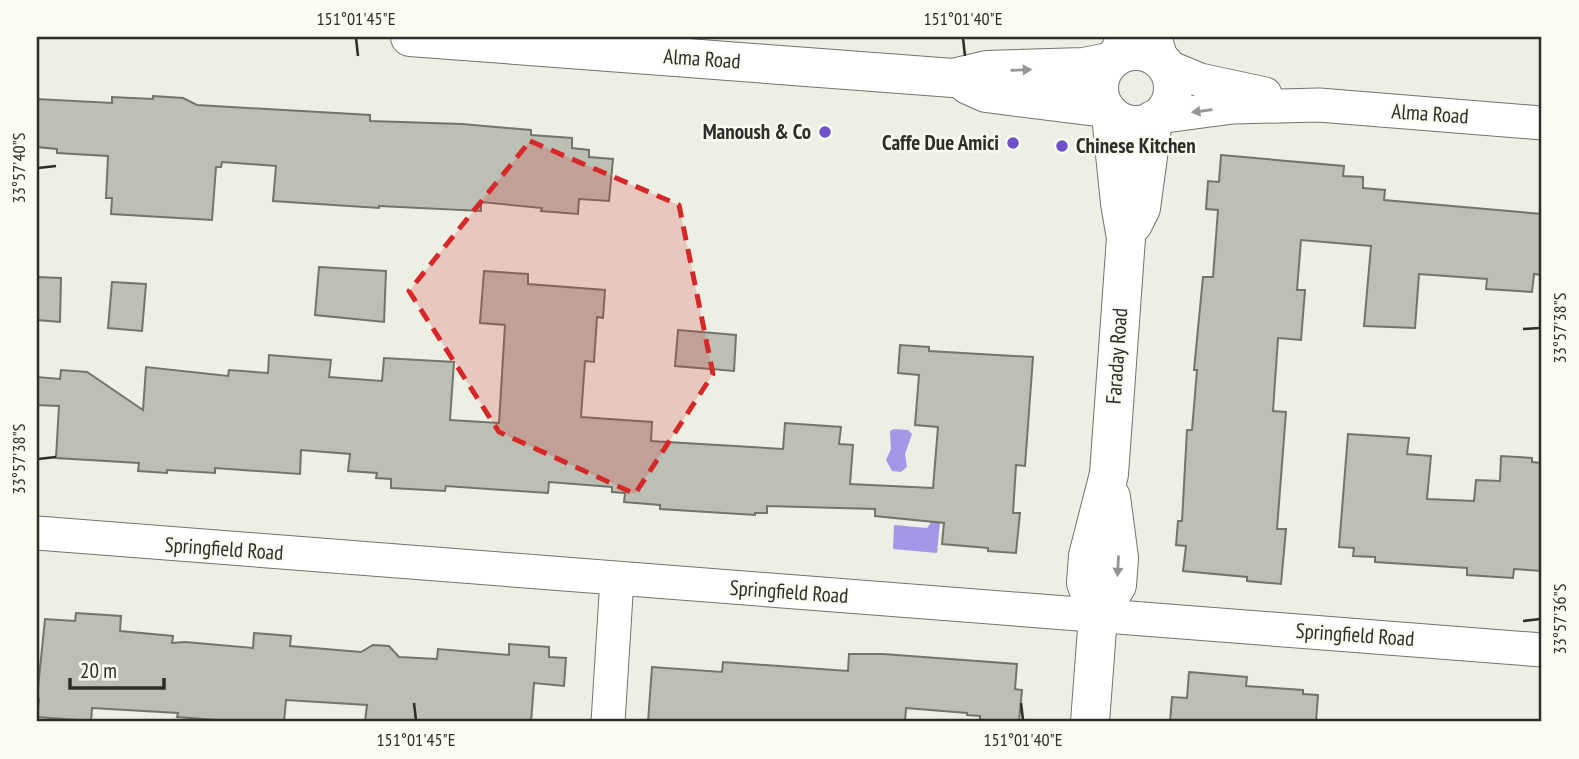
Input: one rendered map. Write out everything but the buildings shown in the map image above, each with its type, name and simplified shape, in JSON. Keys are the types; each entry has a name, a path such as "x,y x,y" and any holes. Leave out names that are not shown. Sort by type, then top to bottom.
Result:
{"main road":[{"name":"Alma Road","path":"410,37 585,43 953,78 987,70 1084,67 1116,52"},
{"path":"1140,51 1161,55 1171,76 1171,99 1166,109 1155,119 1128,124 1108,111 1099,92 1099,83 1116,52 1140,51"},
{"name":"Alma Road","path":"953,78 986,93 1108,111"},
{"name":"Faraday Road","path":"1090,722 1098,616 1117,585 1119,558 1109,474 1126,238 1108,111"},
{"name":"Faraday Road","path":"1126,238 1141,208 1155,119"}],"street":[{"name":"Alma Road","path":"1161,55 1216,85 1319,106"},
{"name":"Alma Road","path":"1155,119 1233,107 1319,106 1542,123"},
{"name":"Springfield Road","path":"37,533 1542,650"},
{"path":"608,722 617,579"}],"highlighted area":[{"path":"530,141 679,205 713,374 635,494 499,432 409,291"}],"shaded area":[{"path":"908,430 912,434 905,454 907,467 901,472 892,471 886,460 891,449 890,431"},
{"path":"932,521 940,522 937,553 893,549 894,525 927,528"}],"place":[{"name":"Manoush & Co","path":"825,132"},
{"name":"Caffe Due Amici","path":"1013,143"},
{"name":"Chinese Kitchen","path":"1062,146"}]}
